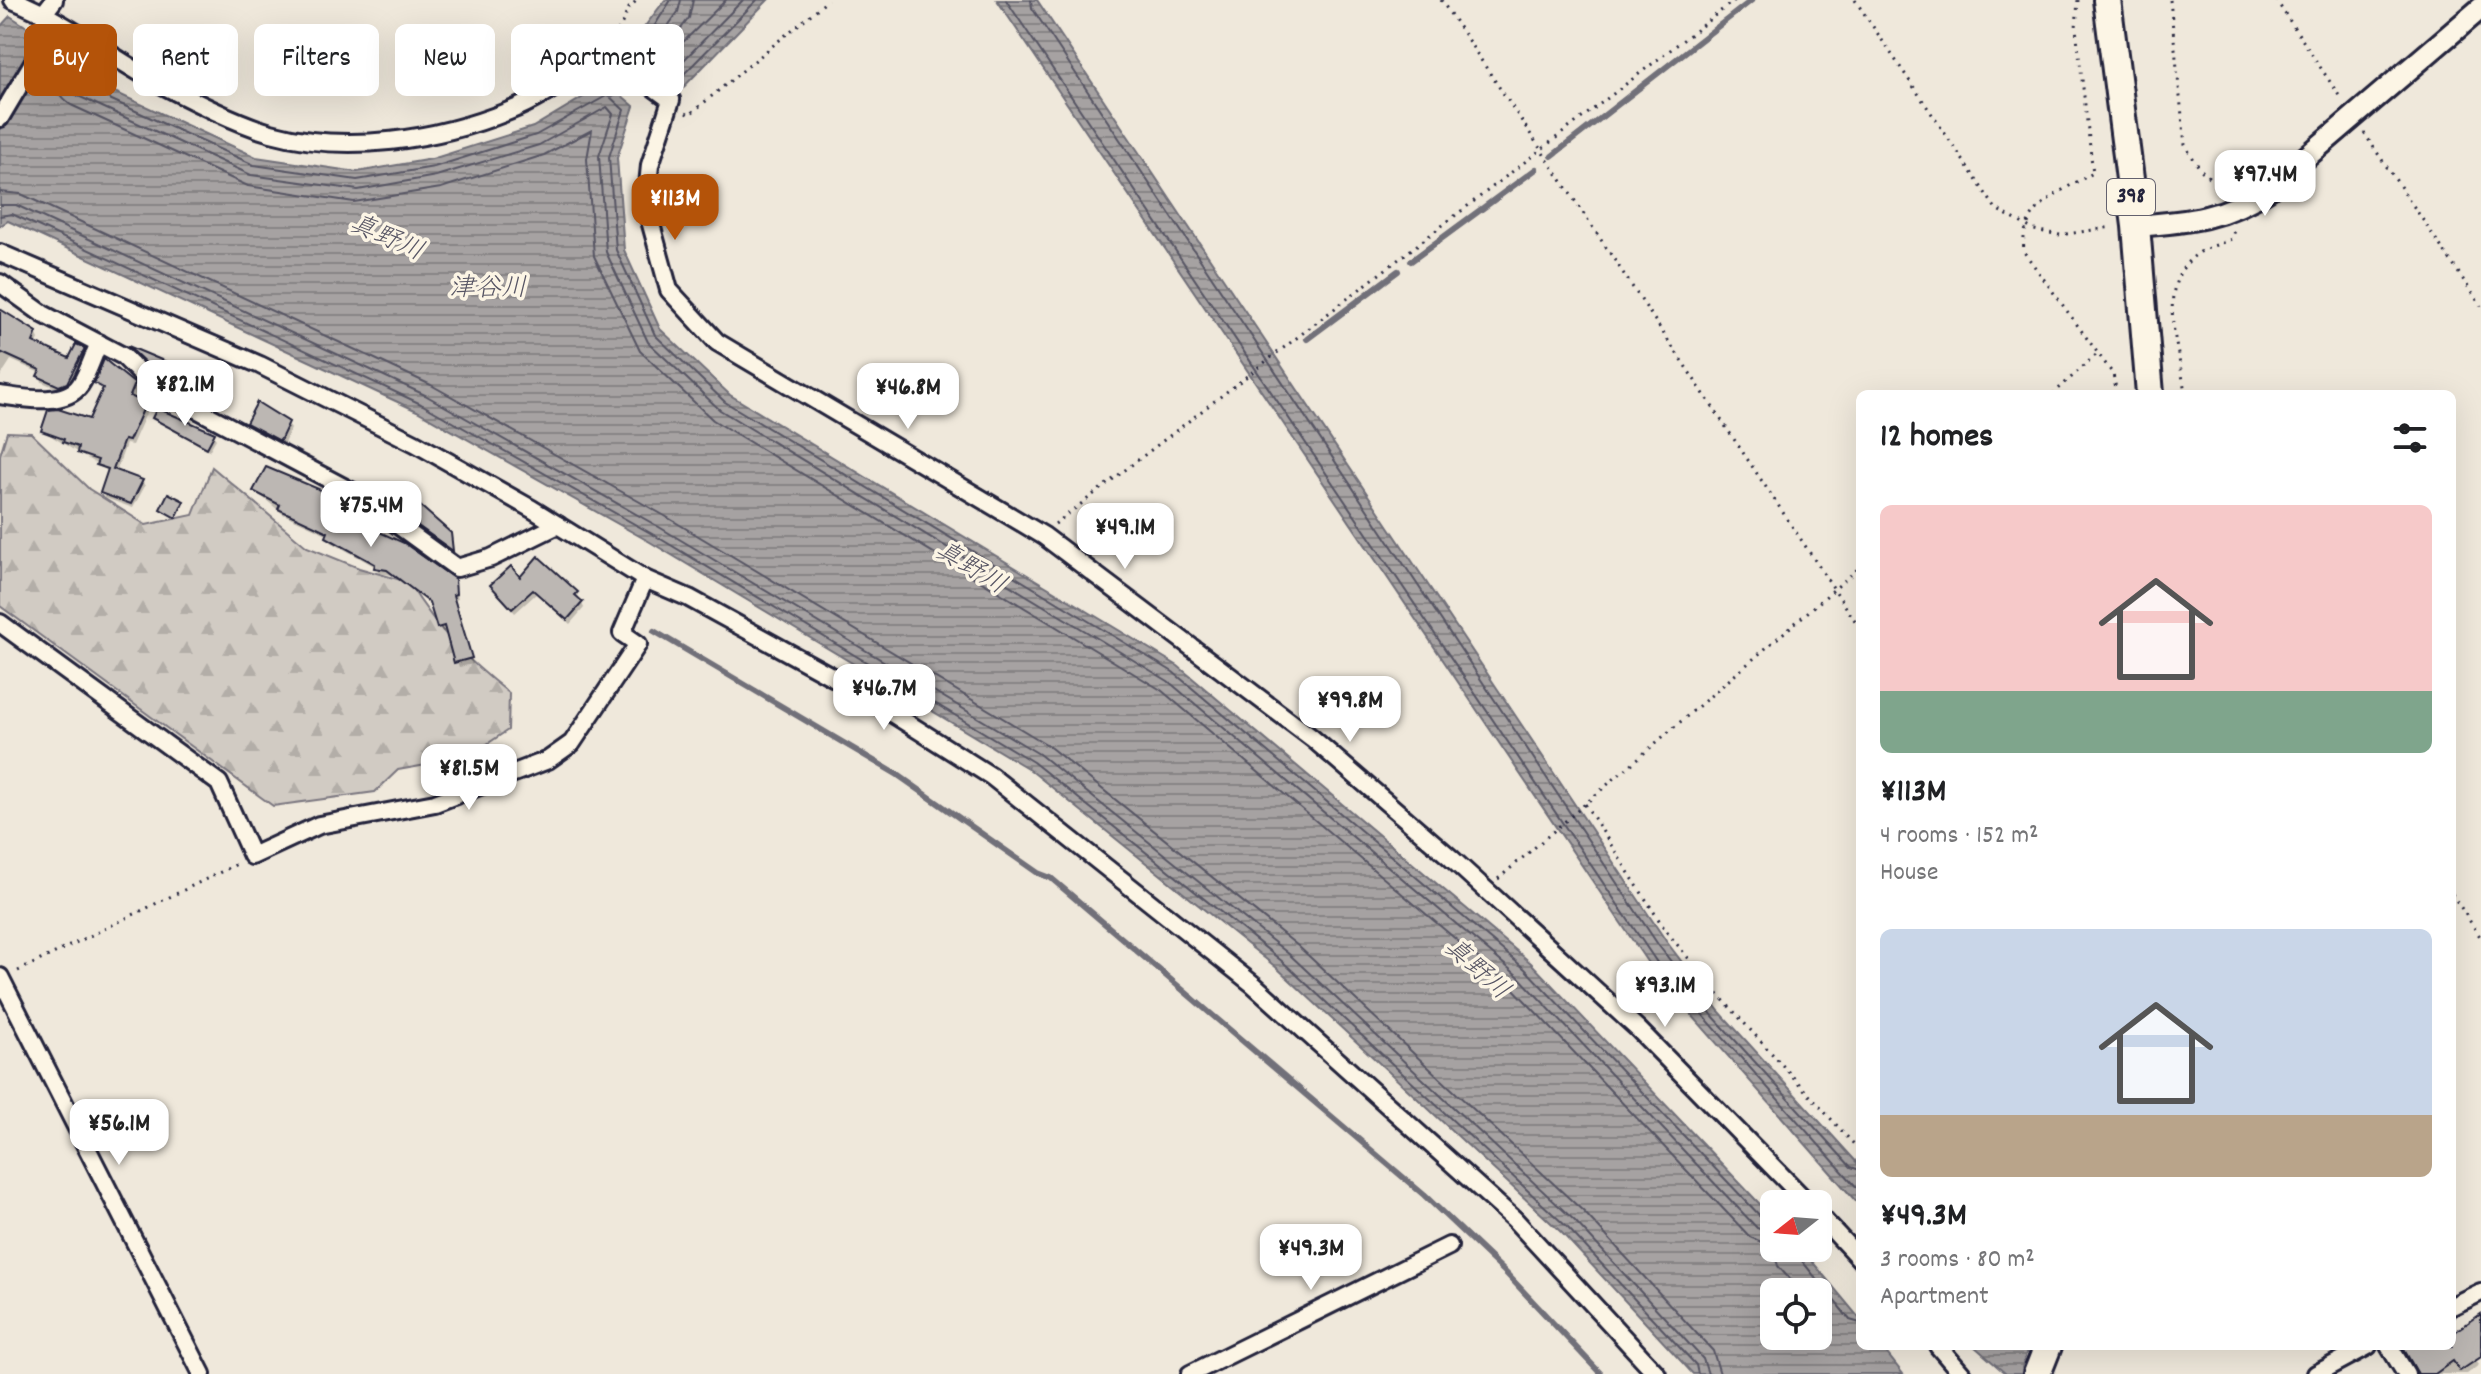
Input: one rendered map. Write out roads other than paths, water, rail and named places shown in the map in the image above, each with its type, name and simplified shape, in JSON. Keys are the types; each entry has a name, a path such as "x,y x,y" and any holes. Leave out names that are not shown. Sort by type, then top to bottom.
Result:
{"highway":[{"name":"398","path":"2107,0 2136,226 2150,390"},
{"path":"2037,1374 2046,1350"}],"street":[{"path":"13,0 49,6 146,75 191,97 270,133 320,140 364,142 429,136 511,111 615,58 671,100 650,165 646,206 669,290 717,342 1044,536 1312,738 1486,890 1638,1029 1795,1190"},
{"path":"0,118 50,34 49,6"},
{"path":"2136,226 2191,222 2239,209 2269,189 2481,8"},
{"path":"0,253 260,365 415,443 645,579 689,598 844,683 1004,786 1265,995 1514,1219 1657,1374"},
{"path":"0,283 43,314 123,356 147,380 172,396 351,491 457,568 491,558 558,525"},
{"path":"0,395 36,400 66,394 79,387 99,343"},
{"path":"0,623 219,783 252,856 319,825 435,803 548,760 572,743 638,644 622,633 645,579"},
{"path":"0,978 202,1374"},
{"path":"1832,1229 1856,1255"},
{"path":"1190,1374 1449,1246"},
{"path":"2456,1304 2481,1292"},
{"path":"1941,1350 1962,1374"},
{"path":"2316,1374 2361,1350"},
{"path":"2391,1350 2406,1374"}],"water":[{"path":"665,0 768,0 684,87 684,24 647,24"},
{"path":"997,0 1037,0 1666,941 1719,1011 1856,1162 1856,1201 1654,972"},
{"name":"津谷川","path":"10,16 24,25 24,96 117,96 117,93 256,157 357,172 432,159 533,127 585,96 622,96 634,106 617,158 624,250 660,329 730,395 1178,666 1531,963 1760,1204 1760,1262 1813,1262 1826,1278 1760,1278 1760,1350 1832,1350 1832,1285 1856,1314 1856,1350 1884,1350 1903,1374 1693,1374 1562,1233 1277,968 1029,769 650,542 417,411 8,221 0,226 0,27"},
{"path":"1979,1350 2027,1350 2022,1368 2028,1374 2006,1374"}],"waterway":[{"path":"1552,156 1752,0"},
{"path":"1411,261 1536,169"},
{"path":"1307,339 1398,271"},
{"path":"654,631 898,775 1038,873 1051,878 1424,1195 1505,1272 1601,1374"}],"water label":[{"name":"真野川","path":"386,239"},
{"name":"真野川","path":"970,569"},
{"name":"真野川","path":"1476,970"}]}
